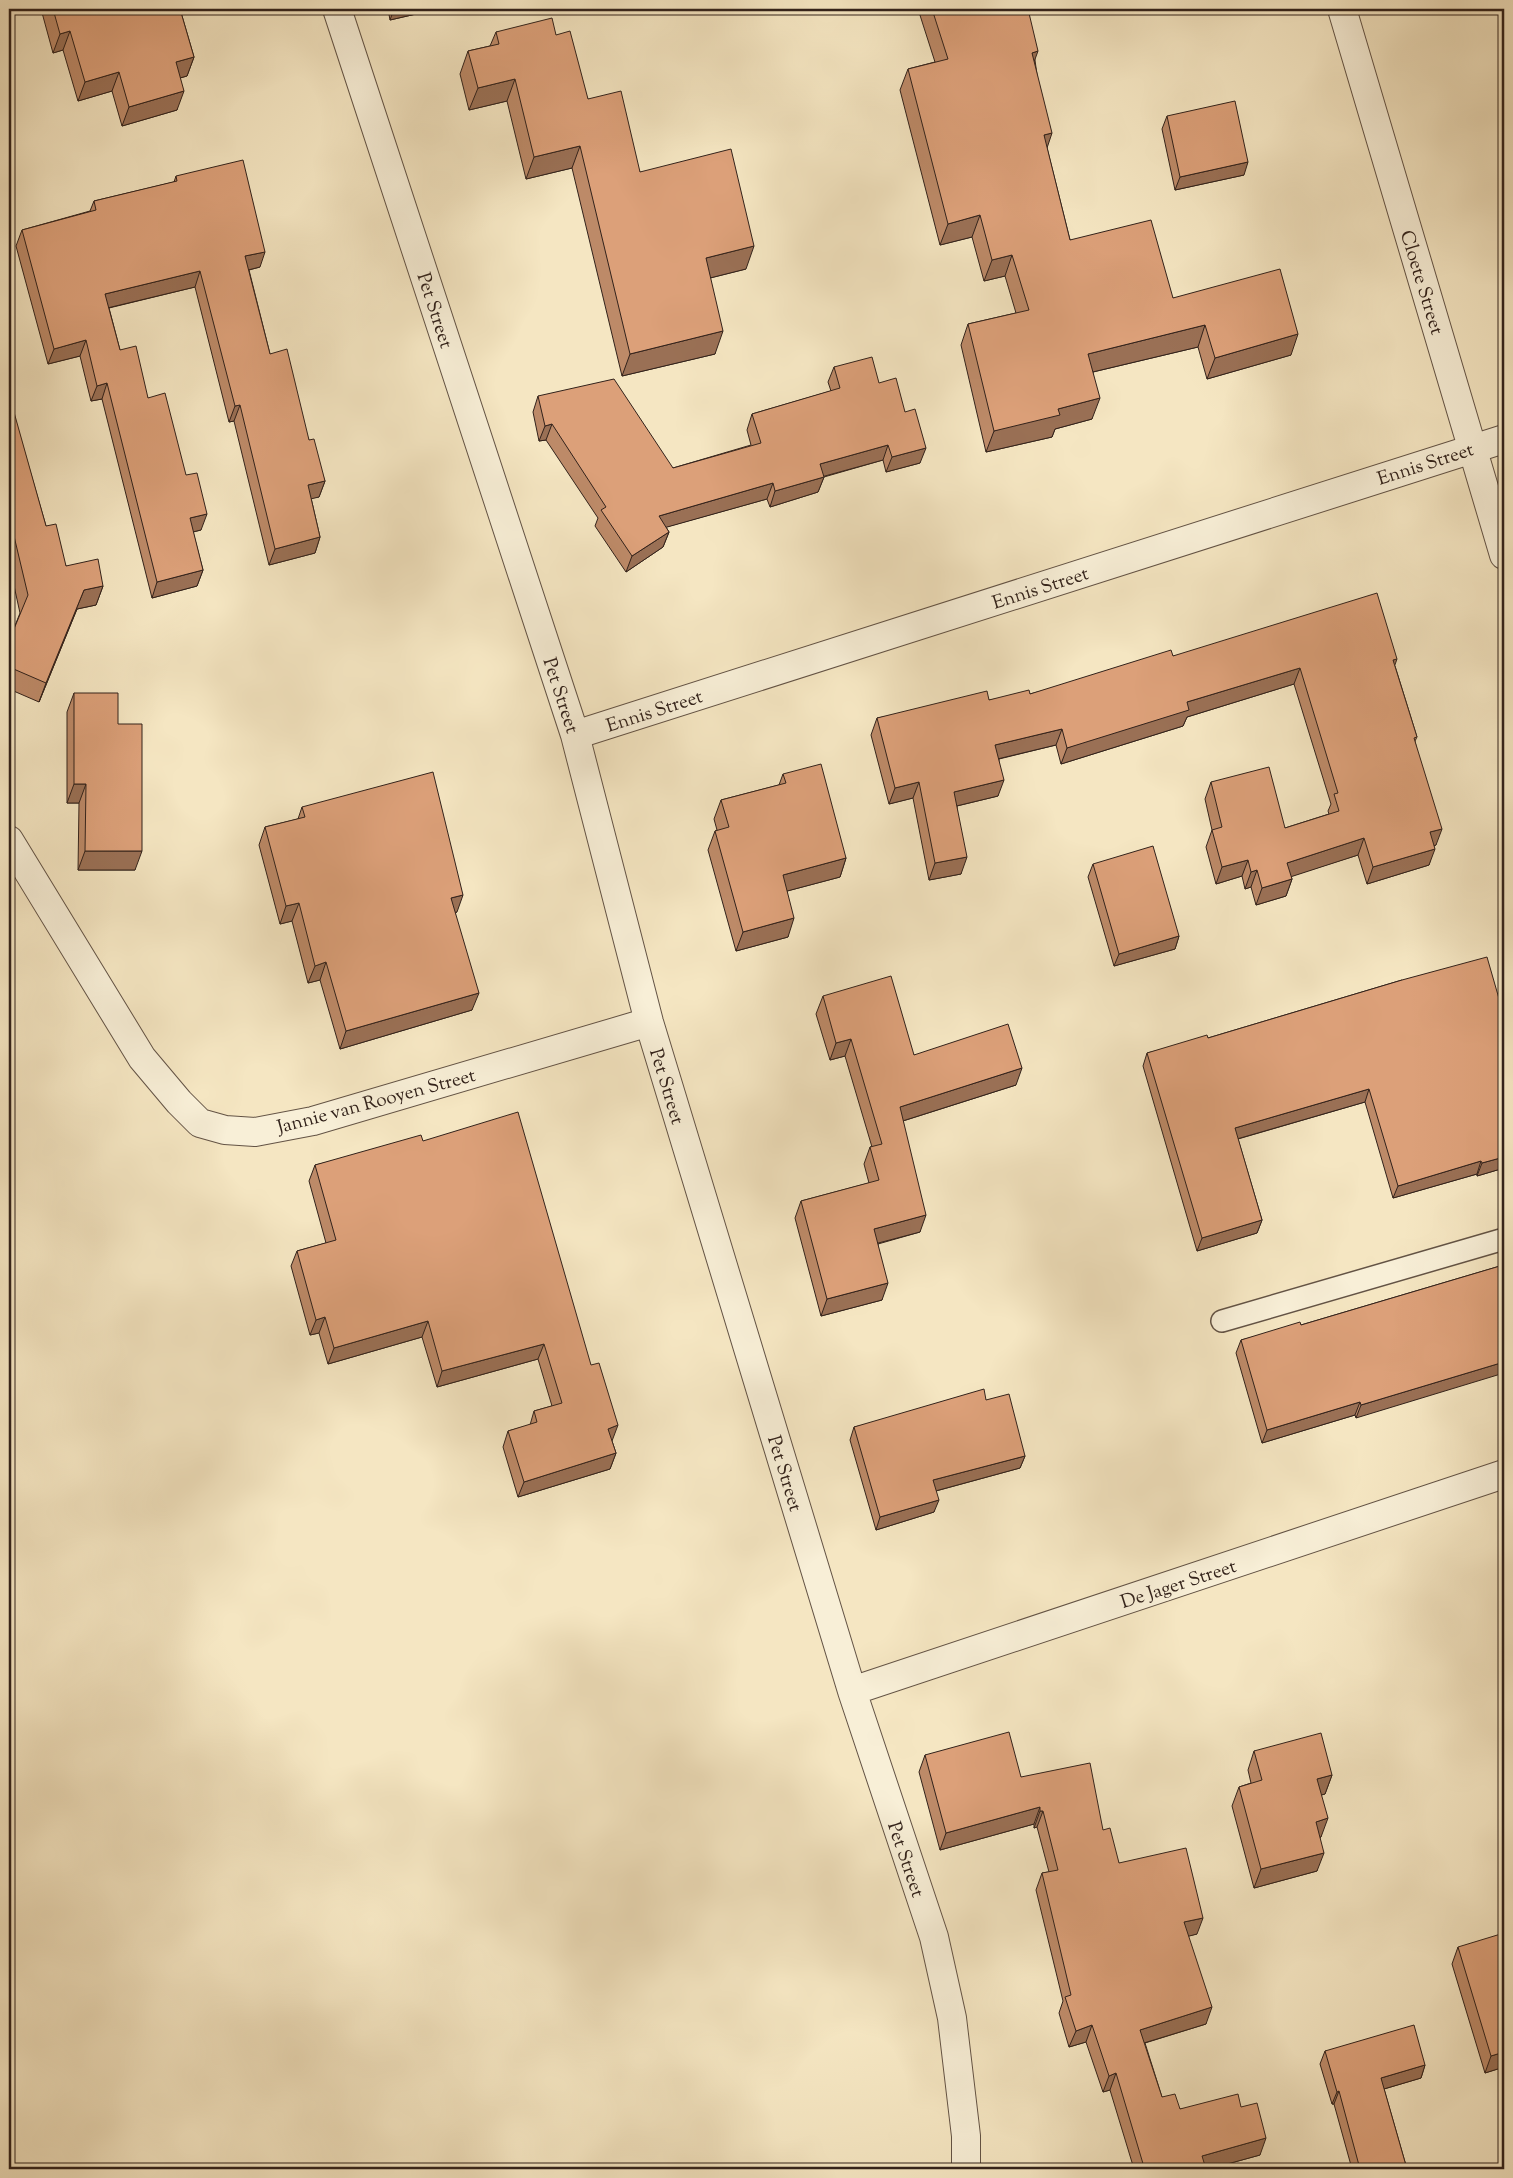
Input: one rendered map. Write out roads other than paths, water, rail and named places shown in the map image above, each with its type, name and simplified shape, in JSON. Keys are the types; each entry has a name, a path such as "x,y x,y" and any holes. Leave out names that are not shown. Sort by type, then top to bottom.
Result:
{"street":[{"name":"Pet Street","path":"337,9 575,735 649,1022 852,1692 934,1937 952,2018 966,2136 966,2169"},
{"name":"Cloete Street","path":"1342,9 1504,555"},
{"name":"Ennis Street","path":"575,735 1504,439"},
{"name":"Jannie van Rooyen Street","path":"9,840 142,1058 179,1102 200,1122 225,1130 255,1132 313,1121 649,1022"},
{"name":"De Jager Street","path":"852,1692 1504,1474"}],"lane":[{"path":"1222,1322 1504,1239"}]}
